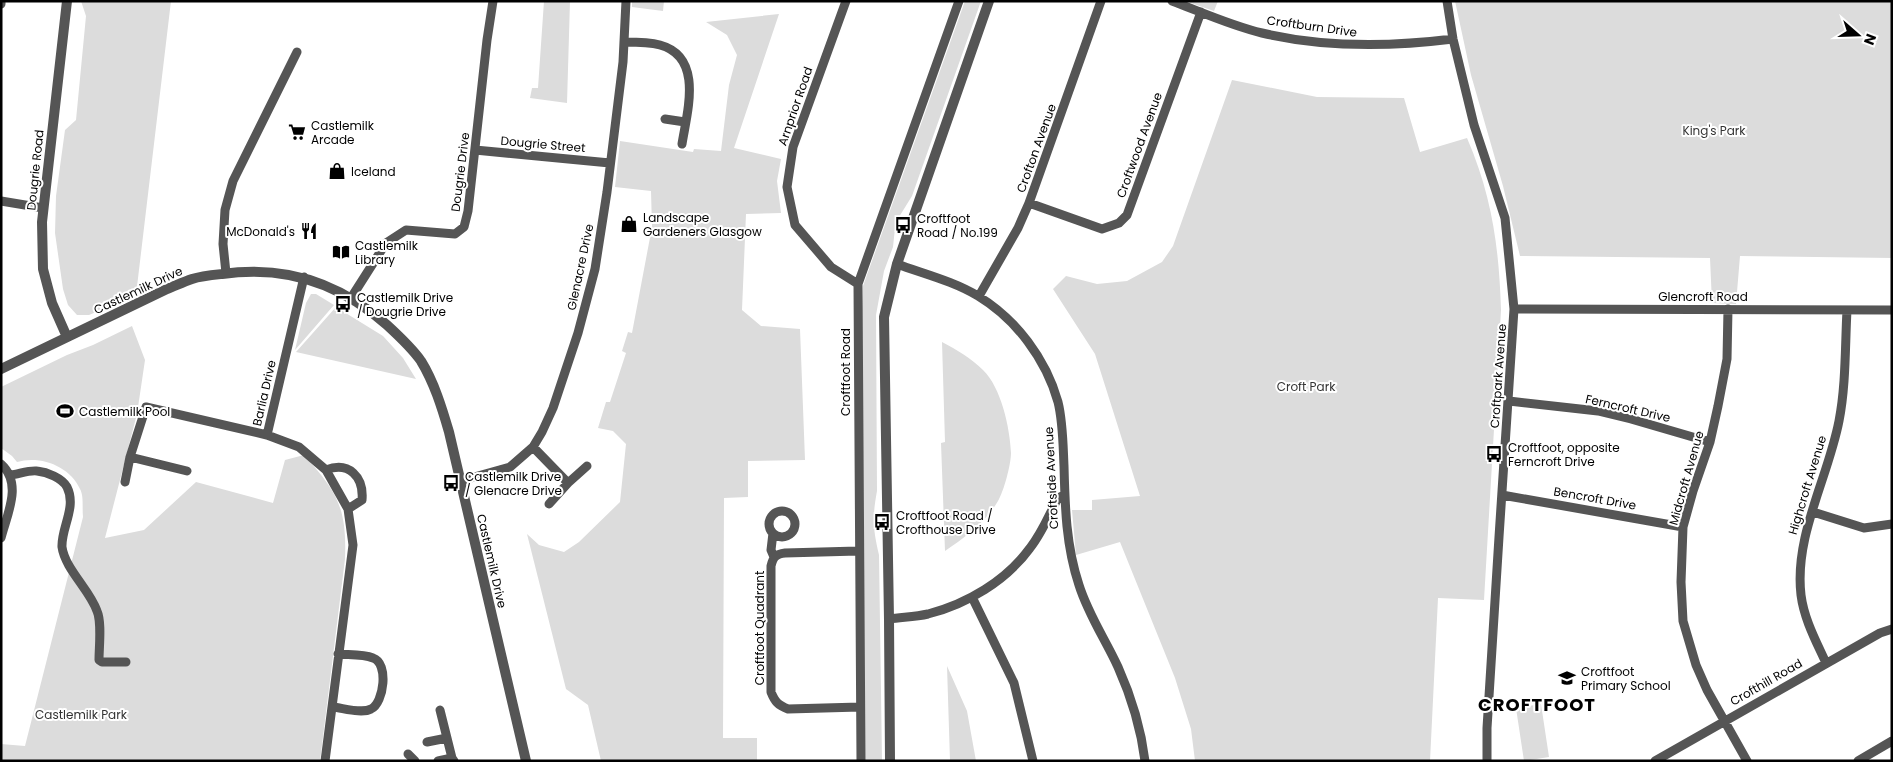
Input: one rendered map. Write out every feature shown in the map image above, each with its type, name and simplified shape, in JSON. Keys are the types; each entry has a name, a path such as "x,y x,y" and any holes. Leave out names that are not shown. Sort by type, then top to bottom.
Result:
{"street":[{"name":"Dougrie Road","path":"67,1 43,208 43,270 52,302 68,337"},
{"name":"Dougrie Drive","path":"351,298 386,242 406,230 455,234 464,227 468,211 493,1"},
{"name":"Glenacre Drive","path":"460,481 510,467 533,447 550,415 578,334 594,269 610,163 625,42 626,1"},
{"name":"Arnprior Road","path":"846,1 793,147 787,187 795,225 831,267 858,284"},
{"name":"Croftfoot Road","path":"861,761 858,551 858,284 959,1"},
{"path":"890,761 890,619 884,317 897,264 990,1"},
{"name":"Crofton Avenue","path":"979,296 1018,228 1029,203 1101,1"},
{"name":"Croftburn Drive","path":"1172,1 1262,33 1344,45 1410,44 1453,39"},
{"name":"Croftpark Avenue","path":"1447,1 1453,39 1474,125 1505,218 1514,309 1488,719 1487,761"},
{"name":"Croftwood Avenue","path":"1029,203 1102,229 1119,223 1127,215 1201,12"},
{"path":"625,42 661,46 675,53 685,63 689,76 690,90 682,144"},
{"path":"226,273 223,244 225,210 233,181 297,52"},
{"path":"665,119 685,122"},
{"name":"Dougrie Street","path":"475,150 610,163"},
{"path":"1,201 43,208"},
{"name":"Croftside Avenue","path":"897,264 979,296 1022,334 1048,376 1058,403 1062,427 1064,494 1069,550 1079,586 1092,618 1117,666 1128,693 1138,724 1145,761"},
{"name":"Castlemilk Drive","path":"1,368 194,278 226,273 253,272 280,273 304,277 323,284 368,309 398,335 421,361 436,392 447,426 526,761"},
{"name":"Barlia Drive","path":"304,277 267,435 299,447 326,470 348,509 353,545 338,654 333,707 324,761"},
{"name":"Glencroft Road","path":"1514,309 1892,310"},
{"name":"Midcroft Avenue","path":"1728,309 1727,359 1710,442 1683,527 1680,582 1684,621 1696,665 1747,761"},
{"name":"Highcroft Avenue","path":"1826,663 1806,618 1801,596 1801,553 1839,419 1847,310"},
{"name":"Ferncroft Drive","path":"1509,401 1598,411 1710,442"},
{"path":"125,482 130,457 146,408 267,435"},
{"path":"533,447 568,483"},
{"path":"130,457 187,471"},
{"path":"1,464 11,475 13,488 10,508 1,538"},
{"path":"326,470 341,466 349,469 355,474 362,486 362,500 348,509"},
{"path":"549,504 587,466"},
{"path":"11,475 37,471 58,478 67,487 70,509 62,541 62,549 72,571 98,613 99,660 102,662 126,662"},
{"path":"890,619 926,614 949,607 972,596 1003,576 1017,564 1030,548 1058,498 1064,494"},
{"name":"Bencroft Drive","path":"1502,495 1683,527"},
{"path":"1813,512 1864,528 1892,524"},
{"name":"Croftfoot Quadrant","path":"773,534 771,550 774,557"},
{"name":"Croftfoot Quadrant","path":"858,551 785,553 774,557 771,566 771,692 779,706 788,709 860,707"},
{"path":"972,596 1014,683 1033,761"},
{"name":"Crofthill Road","path":"1655,761 1826,663 1880,633 1892,629"},
{"path":"333,707 366,711 372,709 377,705 380,697 383,678 380,662 374,658 338,654"},
{"path":"438,761 453,759 440,710"},
{"path":"427,742 447,738"},
{"path":"1858,761 1892,741"}],"green space":[{"path":"81,1 171,1 136,295 89,315 77,315 68,305 63,289 55,233 56,196 65,130 76,120 86,16"},
{"path":"544,1 570,1 567,103 530,98 532,88 538,88"},
{"path":"632,1 664,1 663,11 632,7"},
{"path":"965,1 981,1 912,196 899,217 895,228 893,247 884,271 876,315 877,491 874,523 879,555 882,761 865,761 863,286"},
{"path":"1185,1 1218,1 1214,11"},
{"name":"King's Park","path":"1455,1 1892,1 1892,258 1740,256 1736,304 1712,303 1710,258 1520,256 1503,186 1471,75"},
{"path":"779,14 734,148 781,159 777,181 781,213 746,214 742,310 761,326 800,329 805,460 748,461 748,497 724,498 723,738 757,738 757,761 601,761 588,705 566,689 527,534 539,545 564,552 579,542 620,502 626,444 613,431 598,428 606,402 610,402 626,353 622,351 628,332 632,333 652,227 651,191 615,187 620,141 693,152 694,149 721,151 729,85 737,55 727,35 706,22"},
{"name":"Croft Park","path":"1232,80 1317,97 1404,98 1420,152 1467,138 1483,180 1496,243 1501,310 1484,600 1438,598 1430,761 1195,761 1191,729 1175,678 1120,542 1076,555 1072,510 1092,510 1092,500 1140,496 1095,354 1053,289 1066,276 1097,284 1127,281 1162,262 1173,246"},
{"path":"311,294 316,294 334,305 295,350 306,303"},
{"path":"336,307 383,336 403,358 416,379 296,352"},
{"name":"Castlemilk Park","path":"132,326 145,360 137,414 105,538 144,530 196,482 273,503 285,460 304,455 325,480 338,501 344,526 345,559 320,761 1,761 1,744 25,746 83,517 81,492 69,474 44,461 26,460 17,462 1,448 1,387"},
{"path":"942,342 969,358 989,377 1000,397 1009,432 1011,453 1005,484 993,509 974,529 945,551 941,443 945,442"},
{"path":"947,666 967,711 976,761 950,761"},
{"path":"1541,704 1549,757 1524,761 1516,708"}],"place":[{"name":"Castlemilk Arcade","path":"297,132"},
{"name":"Iceland","path":"337,171"},
{"name":"Landscape Gardeners Glasgow","path":"629,224"},
{"name":"Croftfoot Road / No.199","path":"903,225"},
{"name":"McDonald's","path":"309,231"},
{"name":"Castlemilk Library","path":"341,252"},
{"name":"Castlemilk Drive / Dougrie Drive","path":"343,304"},
{"name":"Castlemilk Pool","path":"65,411"},
{"name":"Croftfoot, opposite Ferncroft Drive","path":"1494,454"},
{"name":"Castlemilk Drive / Glenacre Drive","path":"451,483"},
{"name":"Croftfoot Road / Crofthouse Drive","path":"882,522"},
{"name":"Croftfoot Primary School","path":"1567,678"}],"district":[{"name":"CROFTFOOT","path":"1537,704"}]}
